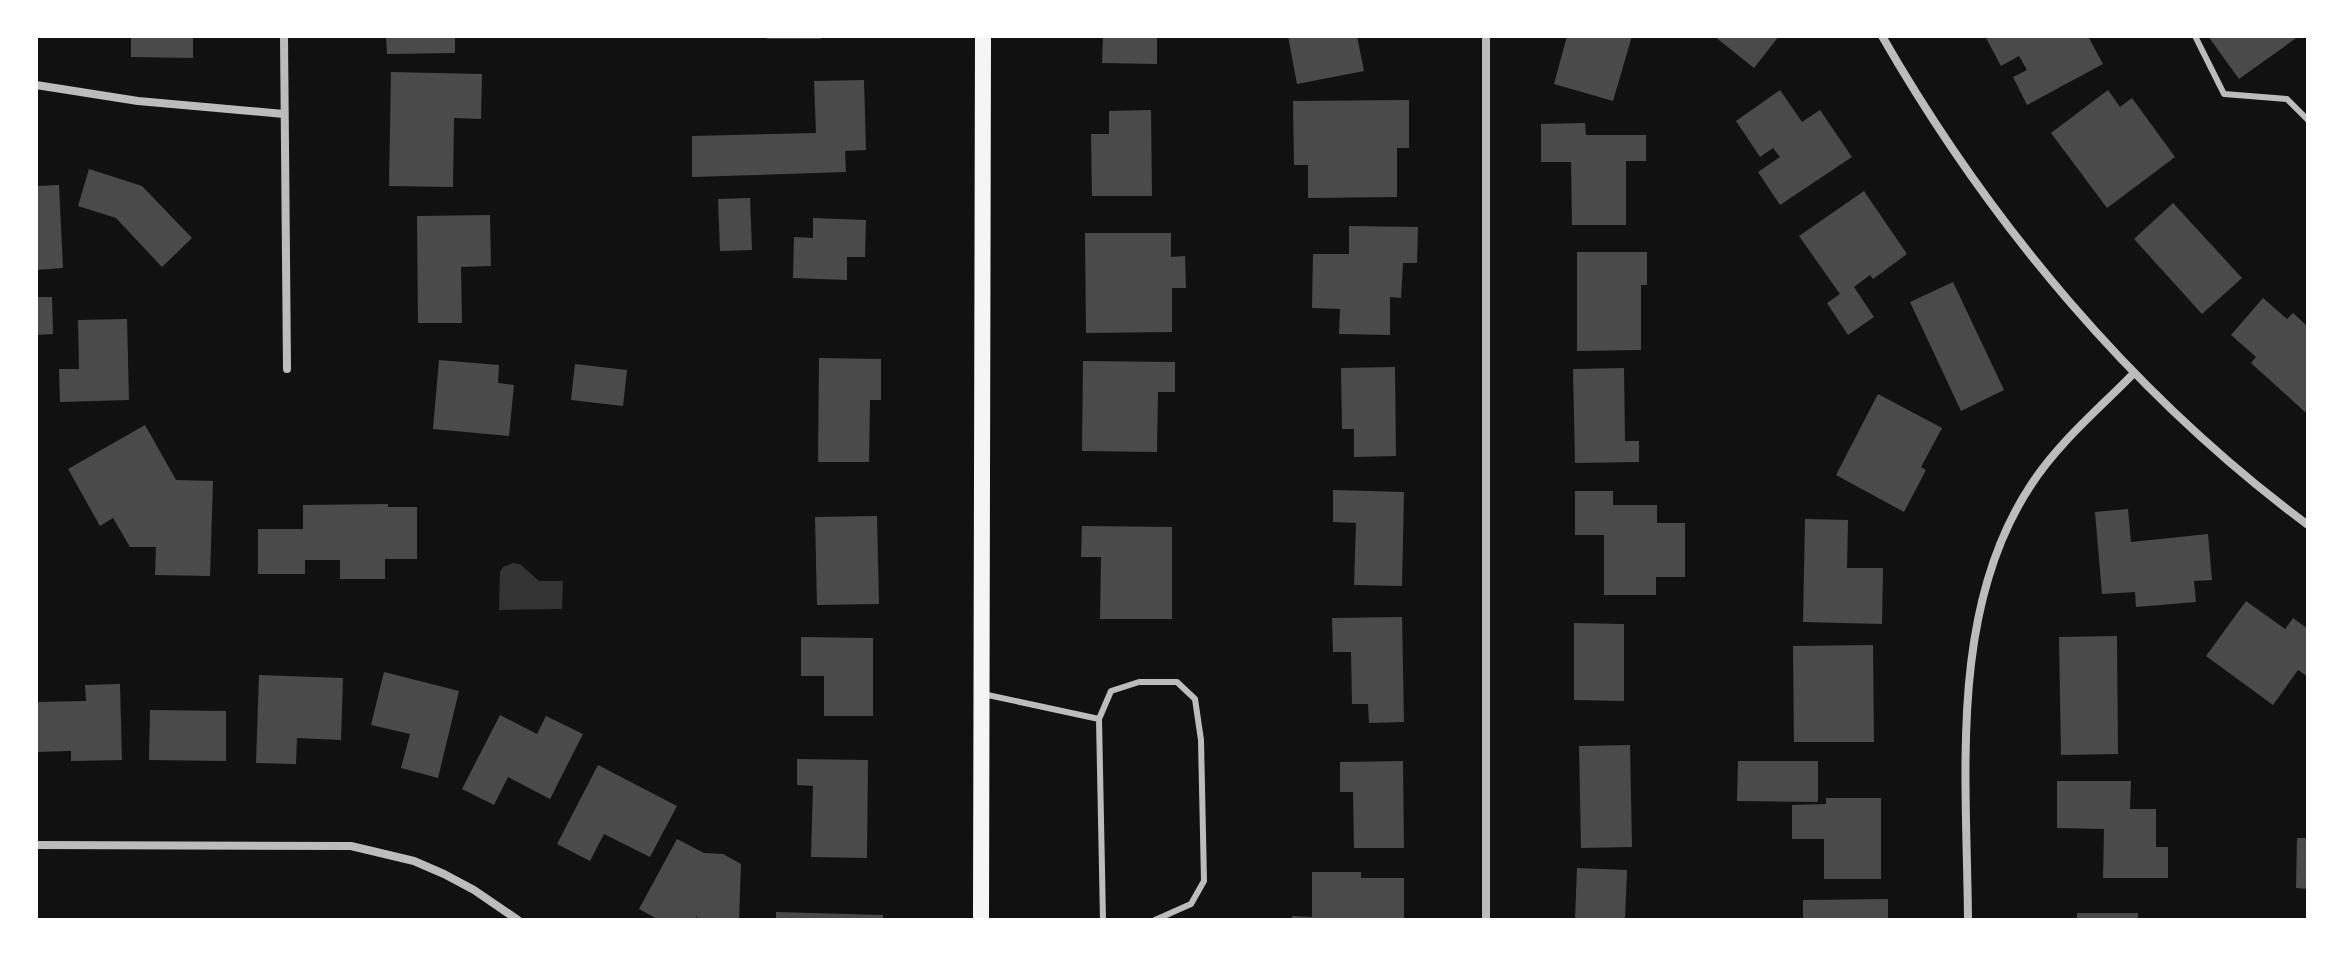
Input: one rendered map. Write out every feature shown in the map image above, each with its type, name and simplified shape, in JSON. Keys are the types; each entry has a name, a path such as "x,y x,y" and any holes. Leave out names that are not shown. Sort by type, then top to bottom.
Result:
{"main road":[{"path":"981,920 983,36"}],"street":[{"path":"284,36 287,369"},
{"path":"1486,36 1486,920"},
{"path":"1882,36 1909,84 1993,208 2075,308 2134,373 2279,503 2308,525"},
{"path":"36,85 138,101 284,114"},
{"path":"1968,920 1967,706 1970,666 1988,575 2009,521 2031,484 2059,449 2134,373"},
{"path":"36,845 351,846 414,861 444,874 518,920"}],"lane":[{"path":"2195,36 2224,94 2287,99 2308,120"},
{"path":"1103,920 1099,719 1111,691 1139,682 1177,682 1195,699 1201,740 1204,881 1191,904 1155,920"},
{"path":"982,694 1099,719"}],"shaded area":[{"path":"520,564 539,581 563,581 562,609 499,610 500,572 503,567"}],"building":[{"path":"131,36 193,36 193,58 131,57"},
{"path":"386,36 455,36 455,53 387,54"},
{"path":"767,36 821,36 821,39 767,39"},
{"path":"1103,36 1157,36 1157,64 1102,63"},
{"path":"1288,36 1357,36 1364,71 1297,84"},
{"path":"1567,36 1632,36 1613,101 1554,84"},
{"path":"1714,36 1779,36 1754,68"},
{"path":"1985,36 2088,36 2103,64 2027,105 2013,77 2027,70 2019,56 2001,66"},
{"path":"2208,36 2299,36 2239,79"},
{"path":"391,72 482,74 481,119 454,118 453,187 389,186"},
{"path":"864,80 866,150 845,151 846,172 692,177 692,136 816,133 814,81"},
{"path":"1780,90 1802,122 1820,110 1852,157 1780,205 1758,172 1780,157 1773,148 1760,157 1736,121"},
{"path":"2108,90 2120,107 2132,98 2175,157 2107,208 2051,133"},
{"path":"1409,100 1409,148 1397,148 1397,197 1308,198 1308,165 1294,165 1293,101"},
{"path":"1151,110 1152,196 1092,196 1091,134 1109,134 1109,111"},
{"path":"1585,123 1586,135 1646,135 1646,161 1626,161 1626,225 1572,225 1571,162 1541,162 1541,124"},
{"path":"89,169 142,186 192,238 162,267 116,218 78,206"},
{"path":"59,185 63,268 36,270 36,186"},
{"path":"1864,191 1907,254 1873,279 1870,275 1854,287 1874,317 1848,335 1827,303 1840,294 1799,236"},
{"path":"750,198 752,250 720,251 718,199"},
{"path":"2173,203 2242,278 2202,314 2134,239"},
{"path":"490,215 491,266 461,267 462,323 418,323 417,216"},
{"path":"813,218 866,220 865,257 847,257 847,280 793,278 794,237 813,238"},
{"path":"1349,226 1418,227 1417,263 1403,263 1401,298 1390,297 1390,335 1339,334 1340,309 1312,308 1313,254 1349,254"},
{"path":"1085,233 1171,233 1171,257 1185,256 1186,288 1172,288 1172,332 1086,333"},
{"path":"1577,252 1647,252 1647,285 1641,285 1641,350 1577,351"},
{"path":"1953,282 2004,390 1961,411 1910,302"},
{"path":"36,297 52,297 53,334 36,335"},
{"path":"2263,298 2287,319 2293,313 2308,327 2308,408 2305,412 2251,363 2256,357 2231,335"},
{"path":"127,319 129,400 60,402 59,369 79,369 78,320"},
{"path":"819,358 881,359 881,400 870,400 869,462 818,462"},
{"path":"439,360 499,365 498,383 514,385 509,436 433,429"},
{"path":"1083,361 1175,362 1175,392 1158,392 1157,452 1082,451"},
{"path":"575,364 627,370 623,406 571,400"},
{"path":"1395,367 1396,456 1354,457 1354,429 1342,429 1341,368"},
{"path":"1624,368 1625,441 1639,441 1639,462 1575,463 1573,369"},
{"path":"1878,394 1942,428 1921,467 1926,470 1904,512 1836,475"},
{"path":"145,425 176,480 213,481 210,576 155,575 156,547 130,547 113,518 100,526 68,469"},
{"path":"1333,490 1404,492 1402,586 1354,585 1356,523 1333,522"},
{"path":"1575,491 1613,491 1613,505 1657,505 1657,523 1685,523 1685,577 1656,577 1656,595 1604,595 1604,535 1575,535"},
{"path":"388,504 388,507 417,507 417,559 385,559 385,579 340,579 340,560 305,560 305,574 258,574 258,529 303,529 303,505"},
{"path":"2128,509 2131,542 2208,534 2212,580 2194,581 2196,602 2136,607 2135,592 2102,594 2095,512"},
{"path":"877,516 879,604 817,605 815,517"},
{"path":"1805,519 1848,520 1847,568 1883,568 1882,624 1803,622"},
{"path":"1082,526 1172,527 1172,619 1100,619 1101,557 1081,557"},
{"path":"2246,601 2285,629 2293,618 2308,629 2308,677 2298,670 2273,705 2206,656"},
{"path":"1402,617 1404,722 1369,723 1368,704 1352,704 1351,652 1333,652 1332,618"},
{"path":"1574,623 1624,624 1624,701 1574,700"},
{"path":"2117,636 2118,754 2061,755 2059,637"},
{"path":"801,637 873,638 873,716 824,716 824,676 801,676"},
{"path":"1873,645 1874,742 1794,742 1793,646"},
{"path":"384,672 459,691 438,778 401,768 410,734 371,725"},
{"path":"259,675 343,678 341,740 297,738 296,764 256,763"},
{"path":"120,684 122,760 71,761 71,751 36,752 36,702 86,701 85,685"},
{"path":"150,710 226,711 226,761 149,760"},
{"path":"500,715 537,734 546,716 583,734 550,799 508,777 494,805 462,789"},
{"path":"1630,745 1632,847 1581,848 1579,746"},
{"path":"797,759 868,760 867,858 811,857 813,786 797,785"},
{"path":"1403,761 1404,848 1354,848 1353,792 1340,792 1340,762"},
{"path":"1738,761 1818,761 1818,802 1737,801"},
{"path":"598,765 677,806 650,857 604,834 590,861 557,844"},
{"path":"2057,781 2131,781 2130,809 2156,809 2156,847 2168,847 2168,878 2103,878 2104,829 2057,828"},
{"path":"1826,798 1881,798 1881,879 1824,879 1824,839 1792,839 1792,805 1826,804"},
{"path":"2297,838 2308,838 2308,889 2296,888"},
{"path":"677,839 704,853 723,854 741,864 739,920 697,920 697,916 695,920 659,920 639,909"},
{"path":"1577,868 1627,870 1625,920 1575,920"},
{"path":"1312,872 1361,872 1361,878 1404,878 1404,920 1292,920 1292,916 1312,917"},
{"path":"1888,899 1888,920 1803,920 1803,900"},
{"path":"776,912 883,915 883,920 776,920"},
{"path":"2077,913 2138,913 2138,920 2077,920"}]}
